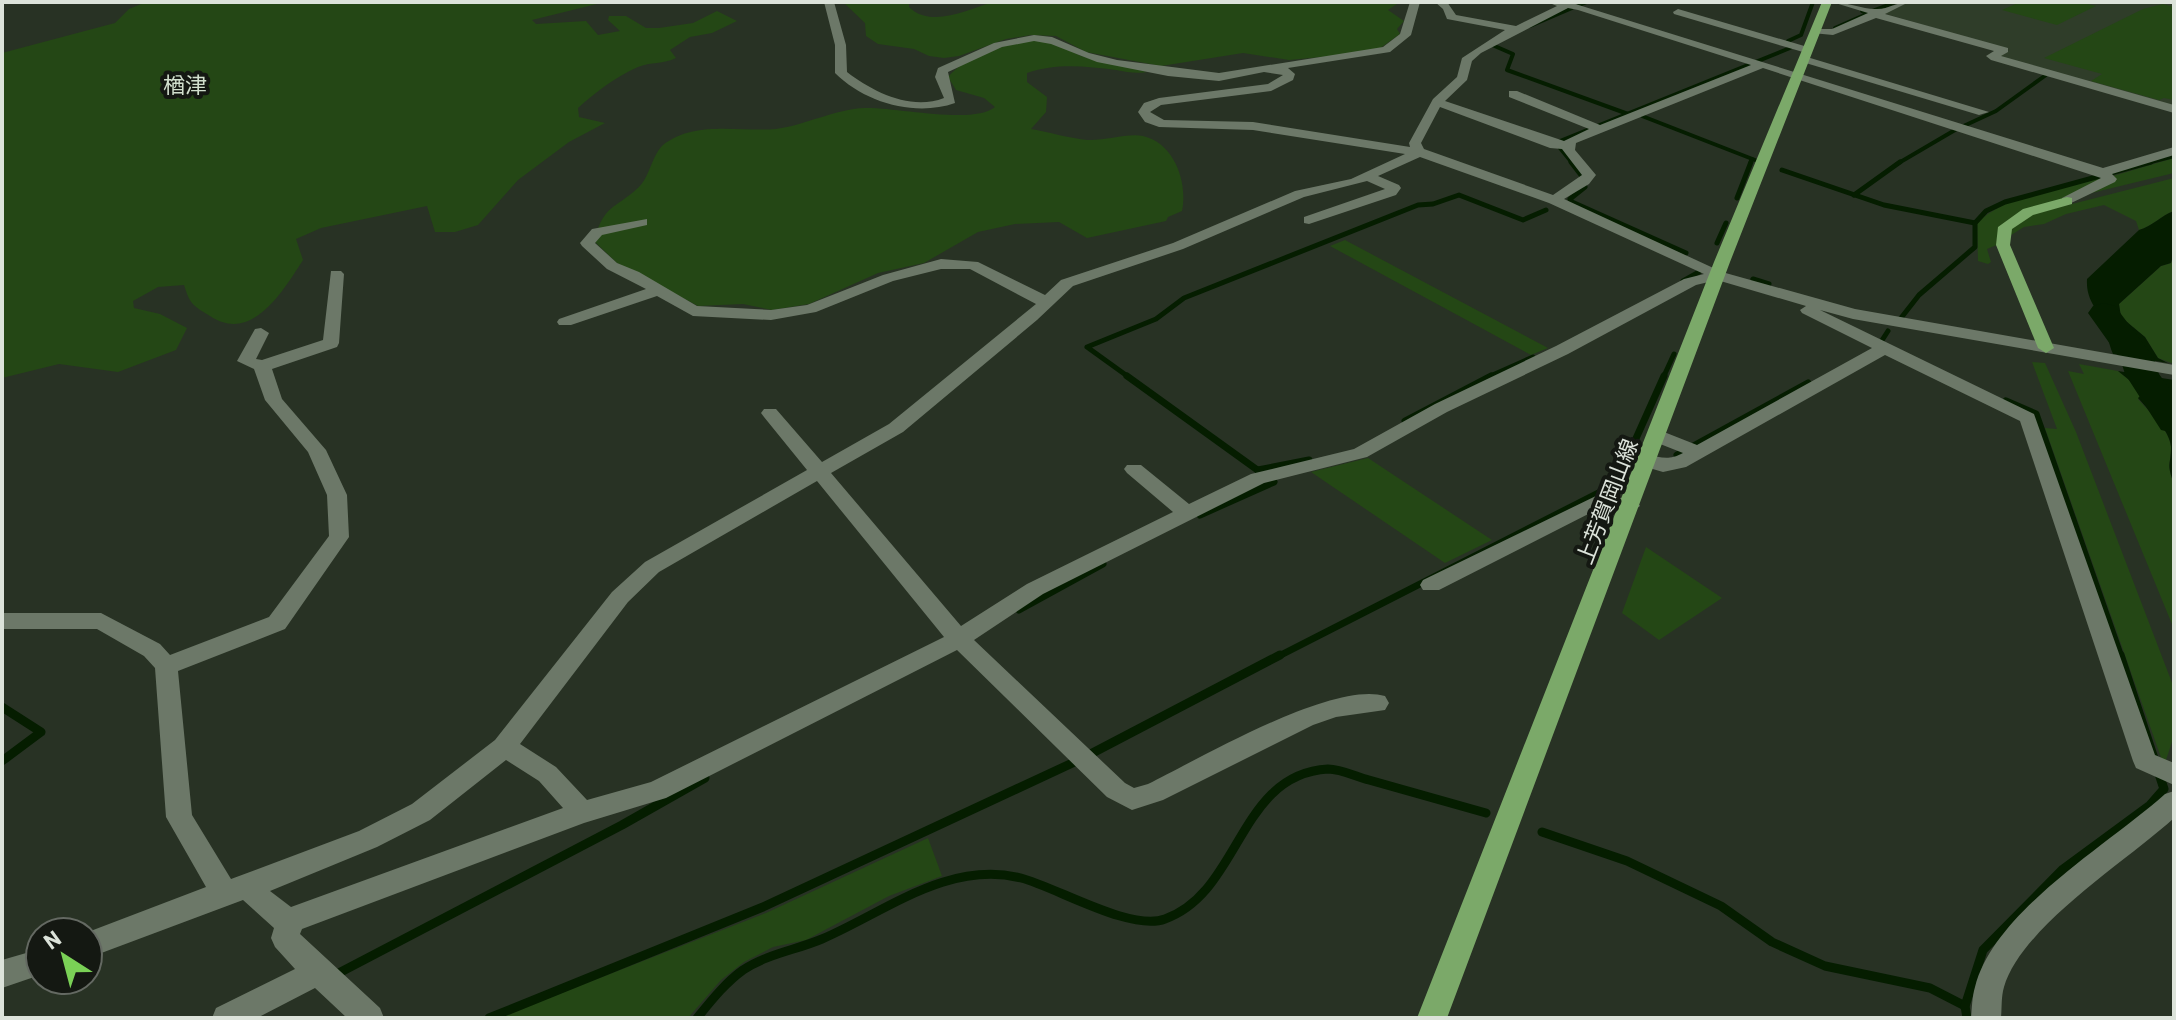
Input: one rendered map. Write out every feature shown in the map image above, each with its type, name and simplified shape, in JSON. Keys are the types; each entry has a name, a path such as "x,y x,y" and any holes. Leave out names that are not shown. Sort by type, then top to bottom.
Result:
{"main road":[{"name":"上芳賀岡山線","path":"1432,1018 1717,275 1827,2"},
{"path":"2048,348 2003,245 2005,227 2028,212 2067,201"}],"street":[{"path":"829,2 835,30 844,48 841,73 851,82 913,107 941,106 951,100 941,77 942,70 982,51 1032,37 1063,42 1084,55 1185,74 1240,76 1274,67 1386,50 1403,42 1409,33 1409,19 1415,2"},
{"path":"1440,2 1448,7 1451,17 1483,19 1516,29"},
{"path":"1419,152 1415,143 1437,102 1463,78 1466,60 1475,51 1516,29 1545,19 1563,7 1559,2"},
{"path":"1559,2 1757,63 1802,62 1983,112"},
{"path":"1837,2 2004,50 1992,56 1995,58 2174,109"},
{"path":"1816,31 1833,32 1904,2"},
{"path":"1678,12 1962,128 2106,175"},
{"path":"1562,145 1596,127 1757,63"},
{"path":"1274,67 1289,74 1287,80 1271,87 1159,102 1148,106 1144,112 1149,119 1163,124 1253,126 1419,152 1554,200 1717,275 1806,302 1883,320 2174,370"},
{"path":"1513,94 1596,127"},
{"path":"1437,102 1562,145 1589,175 1554,200"},
{"path":"2067,201 2106,175 2174,151"},
{"path":"104,939 368,839 421,812 504,747 620,597 652,567 896,428 1067,283 1178,246 1300,194 1369,177 1419,152"},
{"path":"1309,220 1391,192 1394,188 1369,177"},
{"path":"642,222 597,232 587,243 612,266 634,275 693,311 771,315 810,309 888,278 961,262 973,265 1047,303"},
{"path":"261,333 246,361 262,366 331,343 336,274"},
{"path":"2,621 101,621 152,650 166,666 179,817 236,890 278,917 291,920 581,813 657,791 963,642 1035,589 1187,513 1265,476 1360,453 1441,408 1562,350 1690,282 1717,275"},
{"path":"565,322 657,291"},
{"path":"1806,302 1808,310 1878,347 2028,418 2145,761 2165,771"},
{"path":"1646,461 1663,466 1679,463 1878,347"},
{"path":"166,666 277,623 339,537 337,495 332,483 317,450 274,400 262,366"},
{"path":"770,413 963,642 1116,790 1132,799 1154,793 1305,718 1336,708 1377,703"},
{"path":"1657,436 1688,448"},
{"path":"1134,469 1187,513"},
{"path":"1431,585 1600,500 1630,506"},
{"path":"504,747 541,766 569,794 581,813"},
{"path":"1986,1018 1984,1003 1998,961 2076,878 2174,802"},
{"path":"291,920 285,938 369,1018"},
{"path":"2,974 24,967"},
{"path":"227,1018 324,977"}],"shaded area":[{"path":"1909,2 2174,2 2174,107 1996,57 2009,50 1883,13"},
{"path":"2174,211 2171,263 2161,266 2119,304 2121,317 2145,337 2158,358 2168,363 2113,354 2104,325 2090,297 2087,279 2139,230"},
{"path":"2118,371 2174,380 2174,484 2167,434 2138,398 2144,392"}],"green space":[{"path":"146,2 605,2 532,20 536,24 586,21 598,35 620,31 608,20 609,16 626,16 646,28 693,23 717,11 737,21 712,33 690,37 670,50 676,58 638,67 599,91 578,108 579,117 605,123 569,142 518,180 478,225 455,232 435,232 427,206 321,228 296,239 303,260 276,299 253,319 225,323 195,306 184,285 158,287 133,301 134,308 160,314 187,328 176,350 118,372 59,364 2,378 2,53 115,23 129,9"},
{"path":"843,2 909,2 909,7 918,13 939,17 993,2 1400,2 1388,10 1404,21 1397,29 1400,34 1379,49 1289,60 1243,53 1161,66 1086,52 1056,36 1031,35 1006,39 959,56 929,56 914,49 878,44 866,36 865,23"},
{"path":"2020,2 2080,2 2096,6 2057,25 2002,10"},
{"path":"2163,4 2174,7 2174,100 2159,100 2091,81 2102,74 2044,58 2143,9"},
{"path":"1031,39 1048,40 1081,56 1147,72 1071,66 1027,73 1027,82 1047,97 1046,112 1031,129 1087,140 1137,135 1154,140 1171,155 1176,165 1183,188 1182,211 1166,221 1087,238 1059,222 1015,224 978,232 924,263 878,273 809,304 772,310 743,304 698,306 617,263 594,241 606,214 639,187 659,149 675,137 703,130 776,129 865,108 953,115 985,112 995,107 984,98 956,90 948,77 965,62"},
{"path":"2174,158 2174,173 2079,196 2113,176"},
{"path":"2104,178 2062,199 2027,211 1999,244 1987,249 1991,262 1978,261 1977,223 1988,214 2036,192"},
{"path":"2174,178 2174,211 2139,230 2136,221 2104,205 2066,214 2044,224 2024,227 2008,237 2009,229 2033,214"},
{"path":"1345,240 1548,348 1531,355 1330,246"},
{"path":"2174,252 2174,364 2158,358 2145,337 2121,317 2119,304 2161,266 2171,263"},
{"path":"2032,362 2045,363 2076,432 2174,688 2174,736 2164,766 2045,428 2057,429"},
{"path":"2079,364 2118,371 2144,392 2138,399 2170,441 2170,468 2174,484 2174,629 2068,371 2084,374"},
{"path":"1368,458 1492,540 1445,563 1311,472"},
{"path":"1646,547 1722,598 1659,640 1622,613"},
{"path":"928,838 942,876 889,896 806,940 773,947 744,962 721,980 688,1018 497,1018 766,913"}],"waterway":[{"path":"1579,5 1587,2"},
{"path":"1788,41 1801,35 1813,2"},
{"path":"1872,11 1896,2"},
{"path":"1530,26 1572,8"},
{"path":"1835,28 1869,13 1862,11"},
{"path":"1490,44 1513,54 1507,70 1627,114"},
{"path":"1627,114 1790,48"},
{"path":"1898,163 1955,130 1996,111 2046,75"},
{"path":"1573,164 1560,148 1560,141 1627,114"},
{"path":"1642,116 1755,160"},
{"path":"2143,164 2174,156"},
{"path":"1750,164 1752,159"},
{"path":"1571,162 1581,175"},
{"path":"1737,198 1751,162"},
{"path":"1975,223 1986,211 2005,202 2151,162"},
{"path":"1854,195 1898,163"},
{"path":"1782,170 1854,195"},
{"path":"1585,187 1570,199 1572,202 1686,253"},
{"path":"1130,378 1087,347 1156,319 1184,298 1418,205 1433,204 1459,195 1523,220 1546,210"},
{"path":"1854,195 1884,205 1975,223"},
{"path":"1717,243 1726,223"},
{"path":"1901,318 1919,295 1975,247 1975,223"},
{"path":"1683,281 1699,272"},
{"path":"1753,279 1769,284"},
{"path":"2104,313 2137,358 2142,374 2174,422"},
{"path":"1879,345 1888,331"},
{"path":"1663,378 1674,354"},
{"path":"1486,378 1533,357"},
{"path":"1127,376 1274,482 1200,515"},
{"path":"1405,421 1491,376"},
{"path":"1616,483 1664,376"},
{"path":"1677,455 1808,383"},
{"path":"2006,401 2036,414 2121,657"},
{"path":"1258,470 1309,460"},
{"path":"1277,657 1618,483"},
{"path":"1019,610 1103,564"},
{"path":"489,1018 763,907 1081,759 1280,655"},
{"path":"1965,1006 1983,950 2063,869 2150,805 2164,789 2120,655"},
{"path":"2,707 41,732 2,761"},
{"path":"697,1018 718,992 752,965 822,939 918,892 968,876 994,874 1021,878 1114,914 1150,921 1165,919 1190,905 1210,885 1257,812 1275,791 1298,776 1328,769 1338,770 1486,813"},
{"path":"335,975 622,825 705,778"},
{"path":"1542,832 1627,861 1721,906 1772,942 1825,966 1930,988 1965,1006"},
{"path":"1965,1006 1967,1018"}],"district":[{"name":"楢津","path":"185,84"}]}
